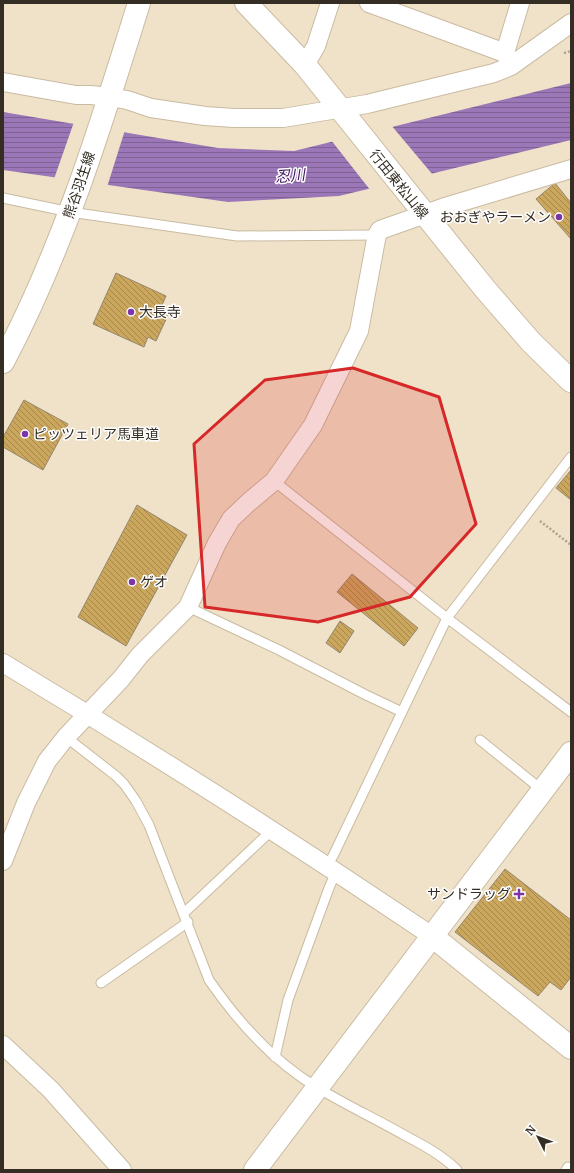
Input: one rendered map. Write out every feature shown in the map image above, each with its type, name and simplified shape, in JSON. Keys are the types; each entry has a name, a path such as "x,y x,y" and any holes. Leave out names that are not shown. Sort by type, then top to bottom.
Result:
{"main road":[{"name":"熊谷羽生線","path":"3,362 20,331 42,282 71,208 139,3"},
{"name":"行田東松山線","path":"246,3 305,65 484,289 531,342 571,381"},
{"path":"255,1170 571,753"},
{"path":"432,936 571,1048"}],"street":[{"path":"305,65 316,46 330,3"},
{"path":"369,3 508,60"},
{"path":"508,60 520,3"},
{"path":"3,82 76,95 91,94 107,103 127,100 151,108 205,116 234,118 283,118 317,113 342,112 367,104 494,74 508,60 571,23"},
{"path":"3,861 26,803 47,761 66,737 121,679 146,649 188,606 217,543 232,519 249,502 274,481 313,424 359,331 377,235 380,230 420,210 571,169"},
{"path":"3,663 88,714 332,869 432,936"},
{"path":"3,1045 51,1090 122,1170"}],"lane":[{"path":"3,198 237,236 377,235"},
{"path":"275,1057 288,1000 329,888 333,856 447,618 571,457"},
{"path":"274,481 447,618 571,712"},
{"path":"188,606 402,712"},
{"path":"66,737 116,776 131,792 149,825 209,980 224,1002 263,1046 275,1057 318,1088 422,1145 448,1161 457,1170"},
{"path":"480,740 542,790"},
{"path":"101,983 186,918 201,899 271,831"}],"path":[{"path":"529,512 571,545"}],"highlighted area":[{"path":"353,368 439,397 476,524 410,597 318,622 205,607 194,444 265,380"}],"water":[{"name":"忍川","path":"571,83 571,140 339,196 228,202 3,170 3,112 218,148 294,151"}],"pier":[{"path":"74,122 125,130 107,187 54,179"},
{"path":"391,125 433,175 371,191 331,140"}],"building":[{"path":"555,183 571,203 571,239 536,199"},
{"path":"116,273 166,296 159,312 168,315 156,341 148,337 144,347 93,324"},
{"path":"24,400 68,424 43,470 3,447 3,437"},
{"path":"571,470 571,500 556,488"},
{"path":"137,505 187,535 126,646 78,617"},
{"path":"352,574 418,628 404,646 337,592"},
{"path":"340,621 354,631 340,653 326,643"},
{"path":"505,869 571,920 571,977 561,990 550,982 538,996 455,932"}],"place":[{"name":"おおぎやラーメン","path":"559,217"},
{"name":"大長寺","path":"131,312"},
{"name":"ピッツェリア馬車道","path":"25,434"},
{"name":"ゲオ","path":"132,582"},
{"name":"サンドラッグ","path":"519,894"}]}
